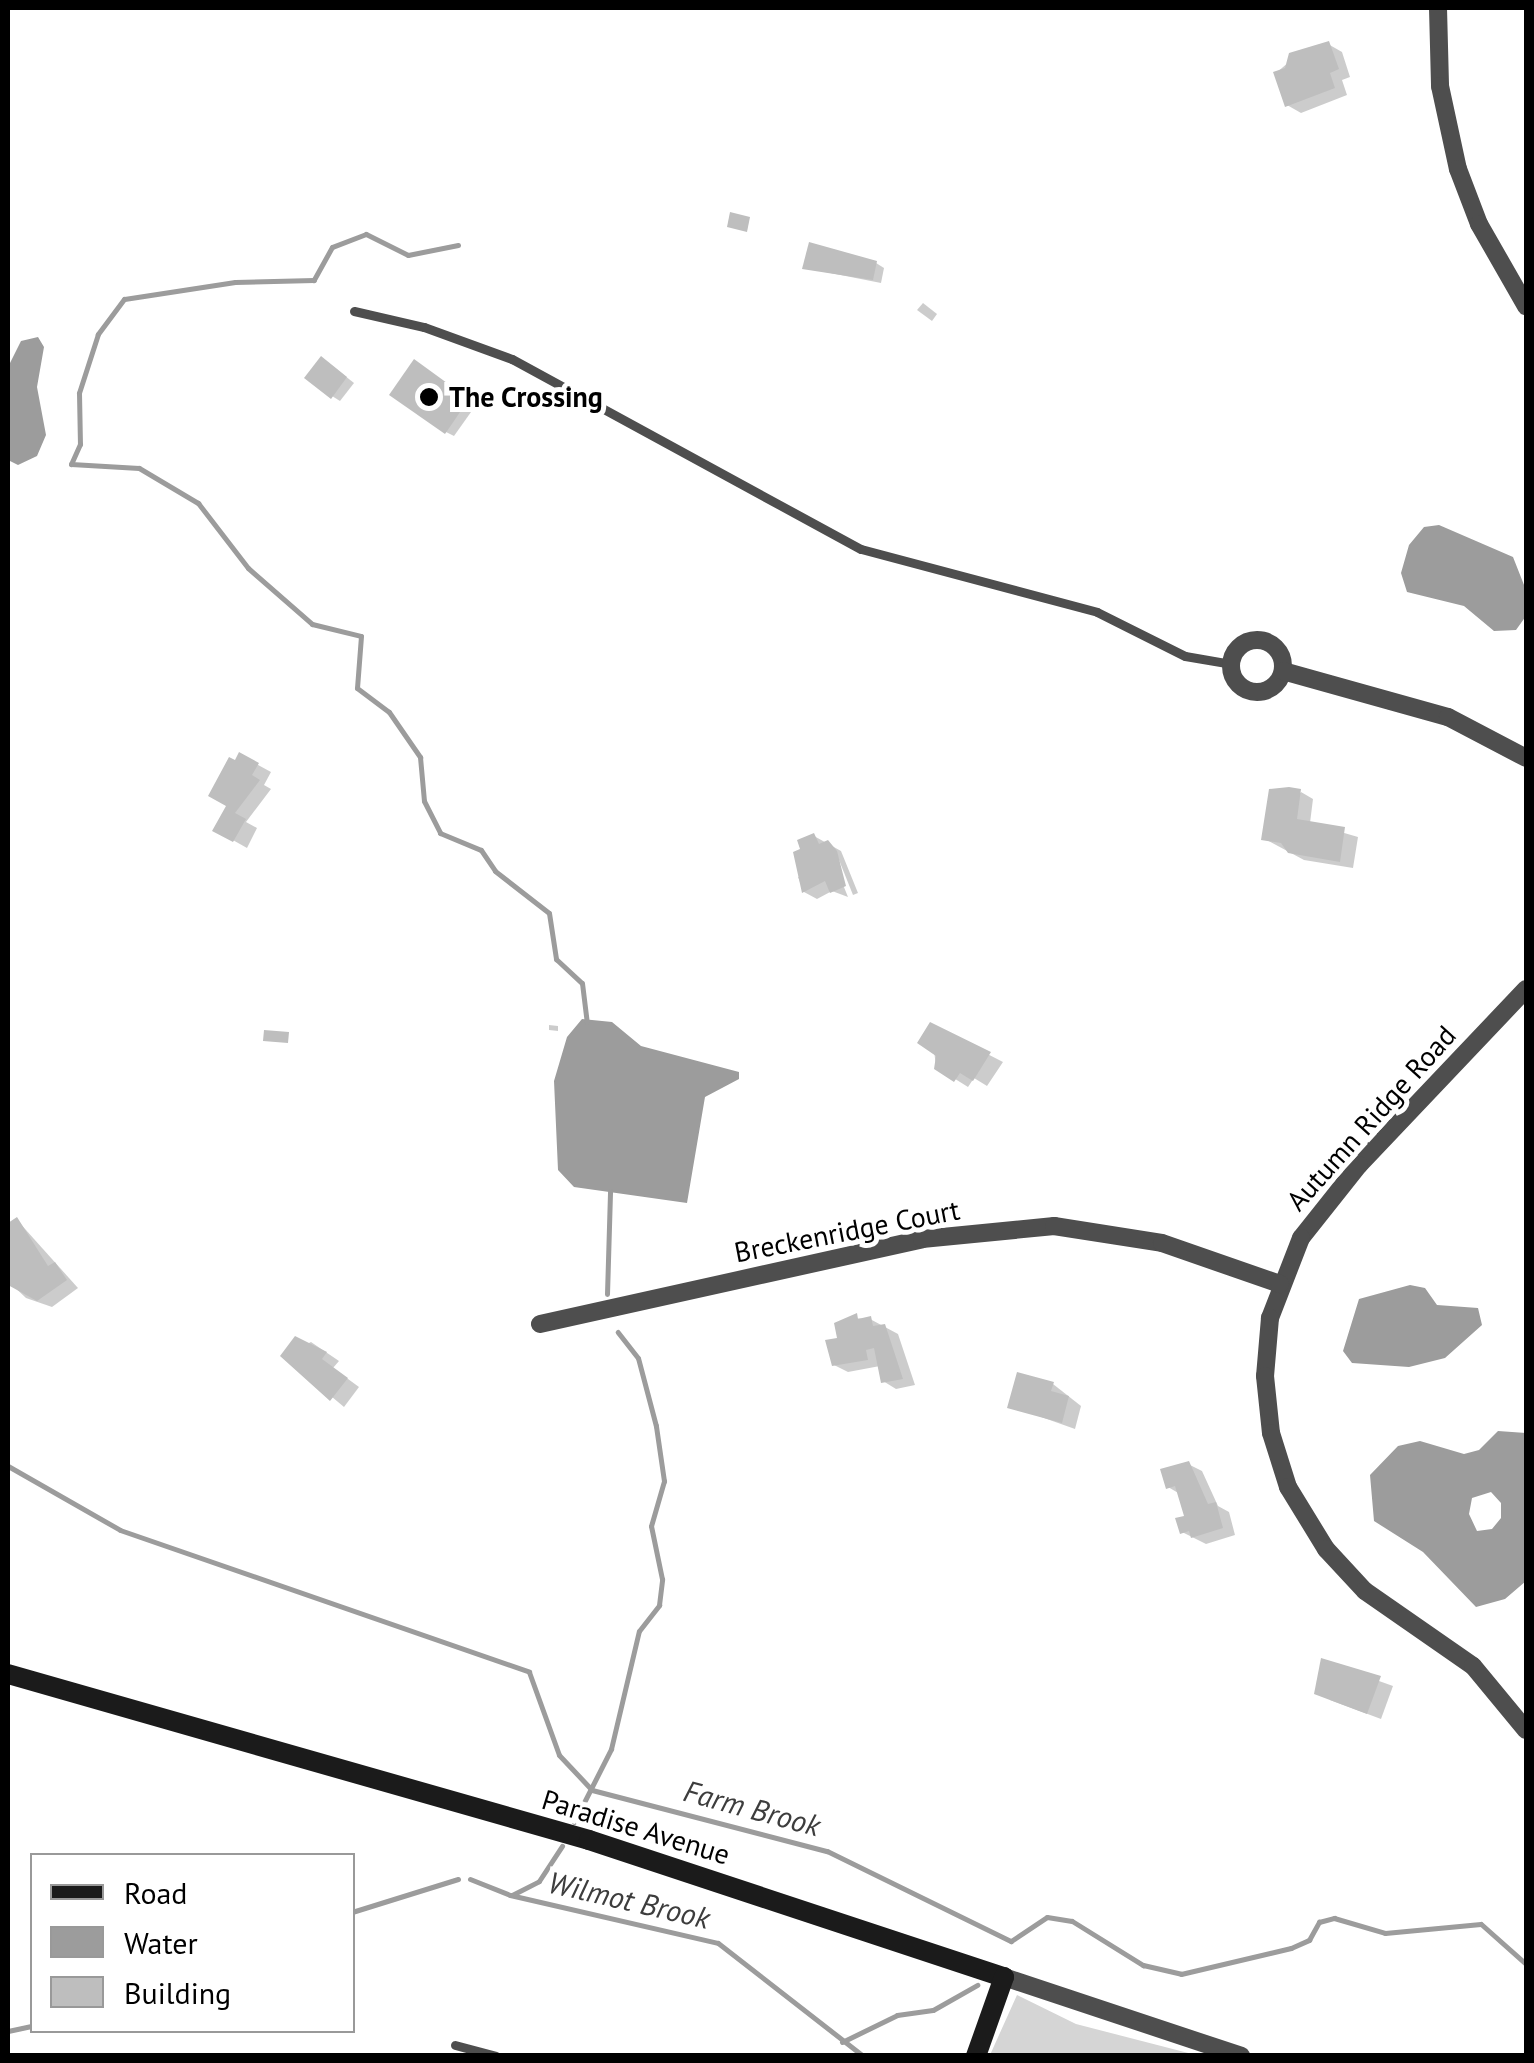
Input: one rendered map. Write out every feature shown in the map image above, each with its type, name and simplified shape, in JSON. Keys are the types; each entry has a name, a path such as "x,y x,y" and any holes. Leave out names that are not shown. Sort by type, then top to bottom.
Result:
{"street":[{"path":"1438,8 1440,86 1458,169 1479,224 1526,306"},
{"path":"1260,640 1280,654 1282,671 1266,690 1249,691 1235,681 1232,664 1237,648 1260,640"},
{"path":"1282,671 1448,717 1526,758"},
{"name":"Autumn Ridge Road","path":"1526,989 1324,1206 1280,1284 1266,1355 1267,1408 1282,1470 1304,1519 1365,1591 1473,1666 1526,1730"},
{"name":"Breckenridge Court","path":"540,1324 922,1239 1054,1226 1162,1243 1280,1284"},
{"name":"Paradise Avenue","path":"8,1674 589,1840 1240,2056"},
{"path":"976,2056 1004,1977"}],"lane":[{"path":"354,311 424,327 512,359 860,549 1098,612 1185,656 1232,664"},
{"path":"455,2045 496,2056"}],"shaded area":[{"path":"1017,1995 1076,2024 1196,2055 990,2055"}],"water":[{"path":"38,337 44,347 37,387 46,435 37,456 18,465 8,460 8,367 21,341"},
{"path":"1439,525 1513,557 1526,590 1526,616 1516,630 1494,631 1464,606 1407,592 1401,573 1409,545 1424,527"},
{"path":"582,1019 612,1022 641,1046 739,1072 739,1079 705,1097 687,1203 574,1187 558,1170 554,1081 567,1037"},
{"path":"1410,1285 1425,1288 1437,1305 1478,1308 1482,1325 1445,1358 1409,1367 1352,1363 1343,1351 1359,1299"},
{"path":"1498,1431 1526,1433 1526,1581 1505,1599 1476,1607 1423,1552 1374,1521 1370,1475 1398,1446 1420,1441 1464,1454 1479,1450","holes":["1491,1492 1501,1503 1501,1518 1492,1529 1477,1531 1469,1514 1472,1498"]}],"building":[{"path":"1329,41 1339,69 1330,73 1335,88 1285,107 1273,72 1285,68 1289,53"},
{"path":"730,212 750,217 747,232 727,227"},
{"path":"809,242 877,261 873,280 802,269"},
{"path":"321,356 347,377 331,399 304,378"},
{"name":"The Crossing","path":"414,359 469,399 445,434 389,395"},
{"path":"239,752 259,763 252,775 260,780 235,813 246,819 233,842 212,831 226,806 208,796 229,757 235,760"},
{"path":"1269,789 1301,789 1297,819 1345,827 1340,862 1288,853 1281,843 1261,840"},
{"path":"814,833 819,844 828,840 837,851 846,886 830,893 825,881 802,893 793,852 800,849 797,840"},
{"path":"930,1022 991,1052 973,1081 960,1073 954,1082 934,1069 936,1056 917,1043"},
{"path":"264,1030 289,1032 288,1043 263,1041"},
{"path":"17,1217 48,1266 55,1262 67,1280 37,1301 8,1285 8,1223"},
{"path":"857,1313 858,1319 871,1316 873,1326 885,1324 903,1379 881,1383 874,1348 866,1350 868,1360 832,1366 825,1340 837,1338 834,1323"},
{"path":"295,1336 327,1352 322,1359 348,1378 330,1401 280,1356"},
{"path":"1017,1372 1054,1382 1051,1391 1069,1396 1062,1423 1007,1408"},
{"path":"1189,1461 1208,1504 1216,1502 1223,1528 1191,1538 1189,1531 1180,1534 1175,1518 1184,1516 1175,1486 1166,1489 1160,1469"},
{"path":"1321,1658 1381,1676 1367,1714 1314,1694"}],"waterway":[{"path":"458,245 408,255 366,234 332,247 314,280 235,282 124,299 98,334 79,393 80,444 71,464 139,468 198,503 248,568 312,624 361,636 357,688 389,712 420,757 424,801 440,833 481,850 495,871 549,913 556,959 582,983 587,1022"},
{"path":"607,1294 610,1191"},
{"path":"574,1822 611,1749 639,1631 659,1605 662,1579 651,1526 664,1481 656,1426 638,1358 618,1332"},
{"name":"Farm Brook","path":"8,1466 120,1530 529,1672 559,1755 592,1790 827,1851 1011,1941 1047,1917 1072,1921 1143,1965 1181,1974 1291,1948 1309,1940 1319,1922 1334,1918 1385,1933 1481,1924 1526,1964"},
{"path":"512,1895 539,1881 562,1846"},
{"name":"Wilmot Brook","path":"355,1911 458,1879"},
{"name":"Wilmot Brook","path":"470,1879 510,1895 718,1943 863,2056"},
{"path":"842,2042 897,2015 933,2010 977,1985"},
{"name":"Wilmot Brook","path":"8,2031 30,2026"}],"place":[{"name":"The Crossing","path":"429,397"}]}
